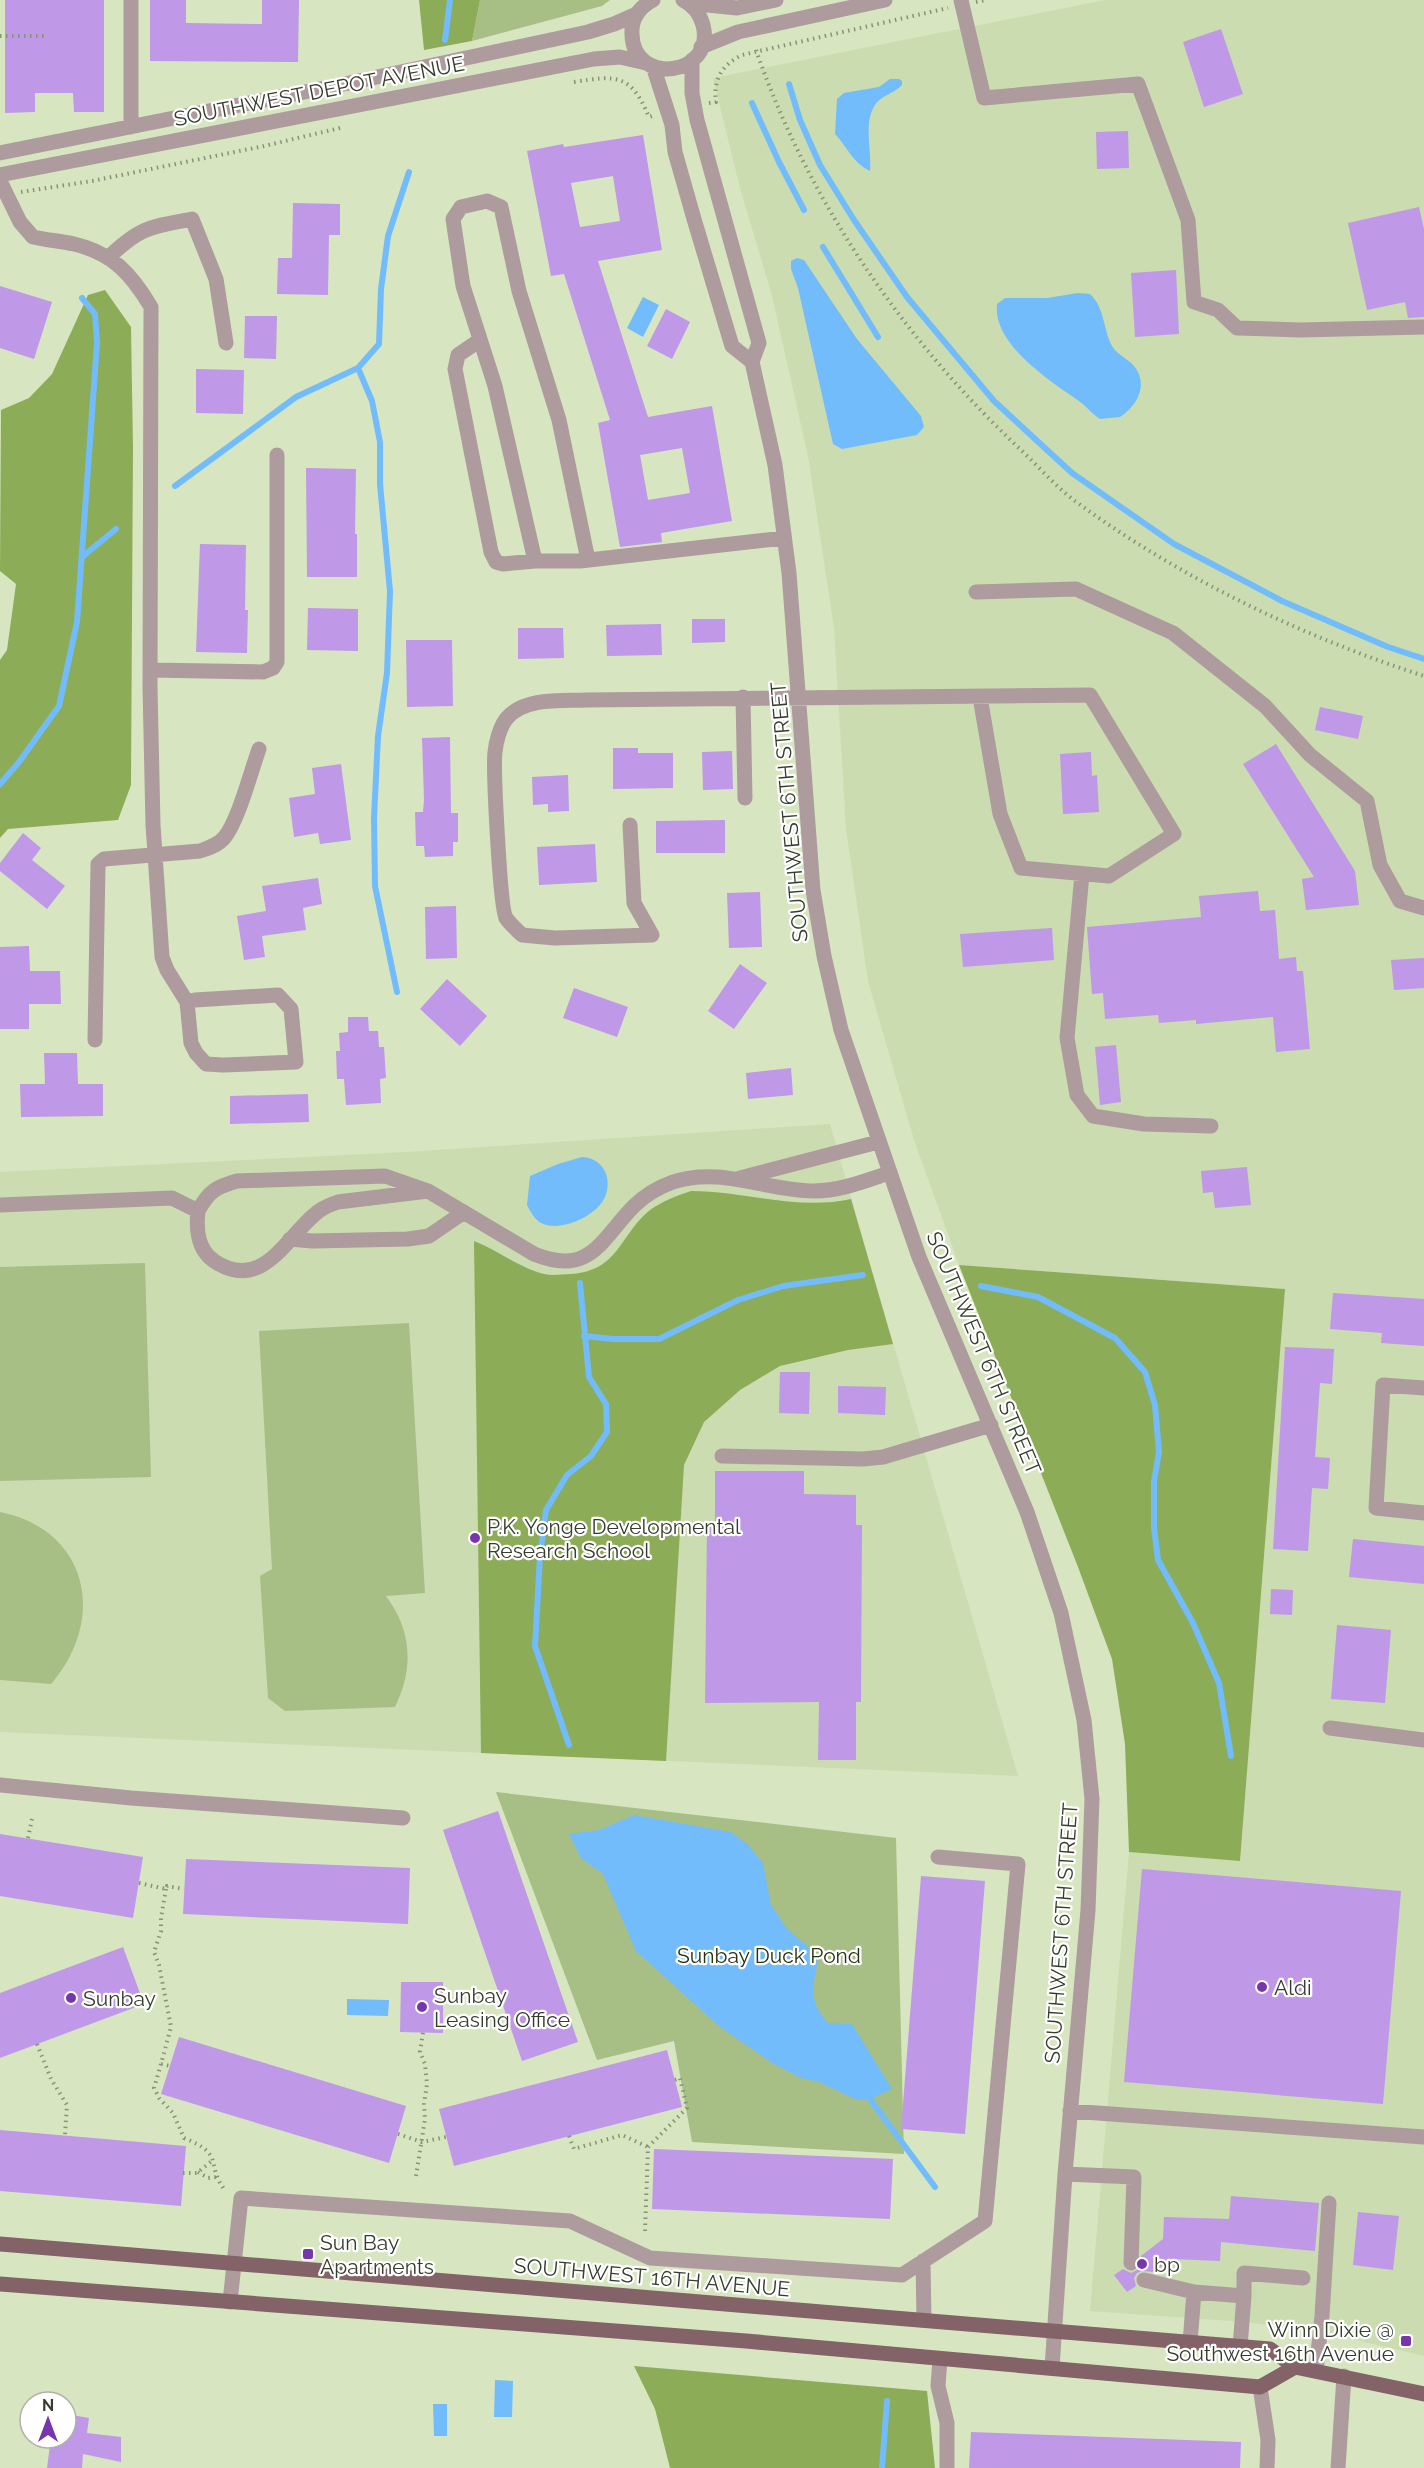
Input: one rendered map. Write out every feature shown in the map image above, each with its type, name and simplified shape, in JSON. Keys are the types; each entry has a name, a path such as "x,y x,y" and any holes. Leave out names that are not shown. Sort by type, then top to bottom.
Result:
{"main road":[{"name":"SOUTHWEST 16TH AVENUE","path":"0,2244 1270,2349 1295,2367 1424,2394"},
{"path":"0,2284 746,2342 1260,2386 1295,2367"}],"street":[{"path":"131,0 131,127"},
{"path":"686,1 737,8 776,0"},
{"name":"SOUTHWEST DEPOT AVENUE","path":"0,175 606,57 674,69 738,32 885,0"},
{"path":"686,1 701,18 704,28 697,54"},
{"path":"956,4 984,98 1138,84 1188,220 1194,302 1218,310 1237,328 1300,330 1424,327"},
{"path":"0,153 588,32 614,24 644,5"},
{"path":"644,5 632,25 634,47 650,64 672,125 675,152 732,346 752,362"},
{"name":"SOUTHWEST 6TH STREET","path":"697,54 692,93 697,120 759,343 752,362 775,465 784,538 800,697 813,890 824,956 841,1030 919,1257 1027,1512 1061,1613 1084,1720 1092,1799 1088,1910 1065,2174 1052,2368"},
{"path":"349,83 353,105"},
{"path":"0,181 20,222 33,237 76,244 116,261 136,283 151,308 150,670 155,856 162,957 167,970 187,1002 191,1043 206,1064 296,1062 291,1010 278,995 187,1002"},
{"path":"535,561 495,386 463,286 453,219 461,207 487,201 501,207 519,291 559,420 588,560"},
{"path":"108,258 138,232 192,219 216,279 226,343"},
{"path":"480,340 458,355 455,369 491,552 496,562 503,564 588,560 784,538"},
{"path":"150,670 263,672 273,668 277,662 277,455"},
{"path":"976,592 1076,590 1173,633 1265,706 1310,755 1367,801 1380,865 1400,901 1424,909"},
{"path":"630,825 634,903 652,935 555,938 522,935 505,917 496,813 495,753 500,730 507,717 520,709 540,702 743,697 1090,695 1174,834 1109,876 1021,868 1000,814 980,697"},
{"path":"743,697 745,798"},
{"path":"95,1040 98,864 104,859 200,851 215,846 225,837 232,824 258,749"},
{"path":"1082,874 1066,1038 1077,1095 1093,1116 1144,1125 1211,1126"},
{"path":"740,1178 878,1142"},
{"path":"428,1191 338,1202 315,1214 274,1258 252,1269 224,1267 210,1258 202,1248 196,1230 198,1211 205,1198 217,1187 237,1180 385,1176 428,1191 534,1254 547,1259 574,1261 599,1248 634,1206 660,1188 690,1178 712,1176 740,1178 760,1184 814,1191 844,1187 889,1173"},
{"path":"0,1205 172,1198 198,1211"},
{"path":"290,1239 322,1241 408,1239 429,1236 464,1212"},
{"path":"1424,1388 1383,1385 1376,1508 1424,1513"},
{"path":"722,1456 863,1459 883,1457 991,1425"},
{"path":"1330,1728 1424,1740"},
{"path":"0,1785 131,1798 403,1818"},
{"path":"230,2302 241,2198 570,2221 650,2258 902,2275 985,2221 1018,1864 938,1857"},
{"path":"1071,2111 1424,2137"},
{"path":"1065,2174 1134,2177 1131,2263"},
{"path":"1316,2371 1329,2203"},
{"path":"923,2261 924,2320"},
{"path":"1240,2347 1245,2273 1303,2278"},
{"path":"1144,2280 1194,2292 1244,2296"},
{"path":"1190,2343 1194,2292"},
{"path":"940,2359 938,2386 947,2423 947,2468"},
{"path":"1338,2468 1344,2376"},
{"path":"1260,2386 1266,2428 1267,2468"}],"path":[{"path":"980,2 986,0"},
{"path":"700,105 716,102 717,81 725,65 742,55 956,4"},
{"path":"0,36 46,36"},
{"path":"757,51 769,87 807,168 871,275 941,366 998,429 1074,500 1194,577 1244,602 1388,665 1424,676"},
{"path":"567,84 598,78 625,82 639,93 649,117"},
{"path":"29,190 264,146 344,127"},
{"path":"28,1838 32,1819"},
{"path":"139,1883 166,1889"},
{"path":"184,1889 167,1886 160,1918 161,1932 154,1952 159,1965 171,2027 153,2088 173,2113 184,2138 200,2145 210,2153 217,2177 224,2189 231,2191"},
{"path":"416,2176 422,2142 427,2084 425,2064 420,2052 423,2032"},
{"path":"37,2044 51,2079 67,2105 64,2135"},
{"path":"160,2064 170,2066"},
{"path":"645,2231 648,2147 687,2108 680,2078 675,2080"},
{"path":"398,2134 422,2142 446,2137"},
{"path":"569,2136 574,2149 622,2135 648,2147"},
{"path":"198,2172 213,2160"},
{"path":"183,2173 198,2172 208,2178 217,2177"}],"shaded area":[{"path":"1105,0 1424,0 1424,2356 1314,2330 1245,2322 1090,2311 1129,1852 1240,1861 1285,1289 959,1265 914,1140 868,981 846,829 834,628 808,456 772,296 740,188 713,78"},
{"name":"P.K. Yonge Developmental Research School","path":"830,1124 1018,1776 0,1732 0,1172 406,1152"}],"green space":[{"path":"419,0 480,0 472,41 424,50"},
{"path":"480,0 610,0 602,6 472,41"},
{"path":"105,290 131,327 133,448 131,785 118,820 8,829 0,838 0,660 7,650 16,584 0,571 1,410 29,398 52,374 88,295"},
{"path":"691,1191 811,1203 851,1199 893,1344 848,1350 780,1366 740,1390 704,1422 684,1465 666,1761 481,1753 474,1241 526,1268 544,1274 571,1274 587,1271 609,1259 650,1210"},
{"path":"145,1263 151,1477 0,1481 0,1267"},
{"path":"959,1265 1285,1289 1240,1861 1129,1852 1125,1744 1112,1659"},
{"path":"409,1323 425,1593 386,1596 395,1609 405,1636 407,1664 401,1692 395,1707 285,1711 268,1698 260,1576 272,1569 259,1331"},
{"path":"0,1512 30,1522 53,1537 70,1557 80,1580 83,1606 79,1632 69,1659 51,1684 0,1680"},
{"name":"Sunbay Duck Pond","path":"496,1792 896,1838 904,2154 692,2142 674,2041 597,2060"},
{"path":"634,2366 927,2391 935,2468 670,2468 655,2409"}],"water":[{"path":"890,79 899,79 902,85 877,102 871,112 869,120 870,171 854,159 835,134 837,99 844,93 879,87"},
{"path":"797,258 804,260 857,339 921,416 924,427 917,435 842,449 833,444 798,288 791,269 791,261"},
{"path":"1078,293 1090,294 1095,300 1112,346 1130,362 1140,376 1141,384 1137,399 1120,417 1100,419 1039,373 1013,347 998,319 997,304 1005,298 1047,298"},
{"path":"643,297 659,305 643,337 627,328"},
{"path":"582,1157 596,1161 607,1176 607,1190 601,1204 586,1216 567,1224 549,1226 539,1222 527,1205 530,1176"},
{"name":"Sunbay Duck Pond","path":"634,1815 731,1832 748,1845 763,1863 771,1905 788,1930 819,1956 813,1992 821,2014 828,2023 852,2024 892,2089 870,2099 857,2100 819,2082 801,2078 772,2063 720,2027 636,1951 603,1874 581,1858 569,1834 599,1830"},
{"path":"347,1999 389,2000 388,2016 347,2015"},
{"path":"495,2380 513,2381 512,2417 494,2417"},
{"path":"433,2404 447,2404 447,2436 434,2436"}],"building":[{"path":"5,0 104,0 104,112 74,112 73,93 35,93 35,112 5,113"},
{"path":"150,0 186,0 186,23 262,24 262,0 299,0 298,62 150,61"},
{"path":"1221,29 1243,94 1204,107 1183,42"},
{"path":"1128,131 1129,168 1097,169 1096,132"},
{"path":"643,135 662,250 598,261 648,417 712,406 732,521 661,533 662,542 620,547 598,423 610,420 564,274 551,276 527,151 563,144 564,147","holes":["613,176 620,221 580,227 571,183","682,448 690,493 648,500 640,455"]},
{"path":"293,203 340,204 340,235 329,235 328,295 277,294 278,258 292,258"},
{"path":"1419,207 1424,229 1424,317 1408,318 1405,302 1367,310 1348,223"},
{"path":"1176,270 1179,334 1135,337 1131,273"},
{"path":"0,286 52,302 34,359 0,348"},
{"path":"666,309 690,322 672,359 647,346"},
{"path":"245,316 277,316 276,359 244,358"},
{"path":"196,369 244,370 243,414 196,413"},
{"path":"306,468 356,469 357,577 307,577"},
{"path":"200,544 246,545 247,653 196,652"},
{"path":"308,608 358,609 358,651 307,650"},
{"path":"692,619 725,619 725,642 692,643"},
{"path":"661,624 662,655 607,656 606,625"},
{"path":"518,628 563,628 564,658 518,659"},
{"path":"406,640 452,640 453,706 407,707"},
{"path":"1320,707 1363,716 1358,739 1315,730"},
{"path":"450,737 451,813 458,813 458,842 453,842 453,856 425,857 424,846 416,846 415,812 423,812 422,738"},
{"path":"1276,744 1355,871 1359,905 1306,910 1302,879 1314,877 1243,764"},
{"path":"613,748 638,748 638,753 673,753 673,788 613,789"},
{"path":"732,751 733,789 703,790 702,752"},
{"path":"1091,752 1092,776 1097,775 1099,812 1063,814 1060,754"},
{"path":"341,764 351,840 320,844 318,833 294,837 289,798 315,794 312,768"},
{"path":"568,775 569,811 548,812 548,804 533,805 532,777"},
{"path":"725,820 725,853 656,853 656,821"},
{"path":"23,833 41,848 32,860 65,886 47,909 0,871 0,863"},
{"path":"595,844 597,882 539,885 537,847"},
{"path":"318,878 322,904 303,908 306,930 262,936 265,957 244,960 237,916 266,911 262,886"},
{"path":"1258,891 1260,911 1275,910 1279,959 1296,957 1297,971 1303,971 1310,1049 1276,1052 1273,1017 1196,1024 1196,1020 1159,1023 1158,1015 1105,1019 1103,993 1092,994 1087,927 1201,917 1199,896"},
{"path":"760,892 762,947 729,948 727,893"},
{"path":"456,906 457,958 426,959 425,907"},
{"path":"1052,928 1054,960 963,967 960,934"},
{"path":"29,946 30,971 60,971 61,1004 29,1004 29,1029 0,1029 0,947"},
{"path":"1424,958 1424,988 1394,990 1391,960"},
{"path":"740,964 767,983 734,1029 708,1011"},
{"path":"447,979 487,1016 460,1046 420,1009"},
{"path":"574,988 628,1007 617,1037 563,1018"},
{"path":"348,1017 368,1017 369,1031 378,1031 379,1047 384,1047 386,1078 380,1079 381,1103 346,1105 344,1079 337,1079 336,1051 340,1051 339,1033 348,1032"},
{"path":"1116,1045 1121,1102 1100,1105 1095,1047"},
{"path":"44,1053 77,1053 78,1084 103,1084 103,1116 21,1117 20,1084 45,1084"},
{"path":"791,1068 793,1095 748,1099 746,1073"},
{"path":"308,1094 309,1122 230,1124 230,1096"},
{"path":"1247,1167 1251,1205 1215,1208 1213,1192 1203,1193 1201,1171"},
{"path":"1333,1293 1424,1299 1424,1346 1381,1343 1382,1333 1330,1329"},
{"path":"1285,1347 1334,1349 1332,1384 1320,1383 1315,1457 1330,1458 1328,1489 1312,1488 1308,1551 1273,1549"},
{"path":"780,1372 810,1372 809,1414 779,1413"},
{"path":"838,1386 886,1387 885,1415 838,1413"},
{"path":"715,1471 804,1471 804,1494 856,1495 856,1525 862,1525 861,1702 856,1702 856,1760 818,1760 819,1702 705,1703 707,1524 715,1524"},
{"path":"1353,1539 1424,1546 1424,1584 1349,1577"},
{"path":"1271,1589 1293,1590 1292,1615 1270,1614"},
{"path":"1337,1625 1391,1630 1385,1703 1331,1699"},
{"path":"498,1811 578,2042 522,2061 443,1830"},
{"path":"0,1834 143,1857 133,1918 0,1896"},
{"path":"186,1859 410,1868 408,1924 183,1914"},
{"name":"Aldi","path":"1142,1869 1401,1891 1383,2104 1124,2082"},
{"path":"921,1876 985,1881 965,2134 901,2129"},
{"name":"Sunbay","path":"123,1947 144,2004 0,2058 0,1993"},
{"name":"Sunbay Leasing Office","path":"401,1982 443,1982 443,2033 400,2032"},
{"path":"179,2037 406,2106 389,2163 161,2094"},
{"path":"667,2050 682,2107 454,2166 439,2109"},
{"path":"0,2130 186,2146 181,2206 0,2191"},
{"path":"654,2149 893,2159 890,2219 652,2209"},
{"path":"1231,2196 1319,2203 1315,2251 1221,2242 1220,2261 1172,2259 1154,2272 1137,2273 1134,2278 1136,2286 1127,2292 1114,2275 1123,2269 1131,2273 1139,2269 1141,2256 1163,2239 1164,2217 1229,2219"},
{"path":"1358,2212 1399,2216 1393,2270 1353,2265"},
{"path":"78,2416 89,2418 87,2433 121,2437 121,2462 83,2454 82,2468 47,2468 49,2450 78,2450"},
{"path":"971,2432 1241,2442 1240,2468 969,2468"}],"waterway":[{"path":"445,40 450,0"},
{"path":"789,84 800,120 820,165 854,220 907,297 994,401 1072,473 1174,544 1282,601 1388,647 1424,659"},
{"path":"752,103 804,210"},
{"path":"175,486 296,397 358,368 379,344 381,289 388,236 409,172"},
{"path":"823,247 878,337"},
{"path":"0,784 19,762 59,706 77,622 97,343 95,314 82,298"},
{"path":"358,368 372,401 380,442 380,484 390,591 387,673 378,736 374,818 375,886 397,992"},
{"path":"82,557 116,529"},
{"path":"584,1336 613,1339 659,1339 738,1300 783,1286 863,1275"},
{"path":"569,1745 535,1646 540,1556 546,1510 567,1475 591,1456 607,1432 606,1404 589,1377 580,1283"},
{"path":"981,1286 1038,1297 1115,1338 1145,1372 1155,1405 1159,1452 1154,1481 1154,1528 1158,1560 1193,1623 1219,1683 1231,1756"},
{"path":"870,2099 935,2187"},
{"path":"882,2468 887,2401"}],"place":[{"name":"P.K. Yonge Developmental Research School","path":"475,1538"},
{"name":"Aldi","path":"1262,1987"},
{"name":"Sunbay","path":"71,1998"},
{"name":"Sunbay Leasing Office","path":"422,2007"},
{"name":"Sun Bay Apartments","path":"308,2254"},
{"name":"bp","path":"1142,2264"},
{"name":"Winn Dixie @ Southwest 16th Avenue","path":"1406,2341"}]}
